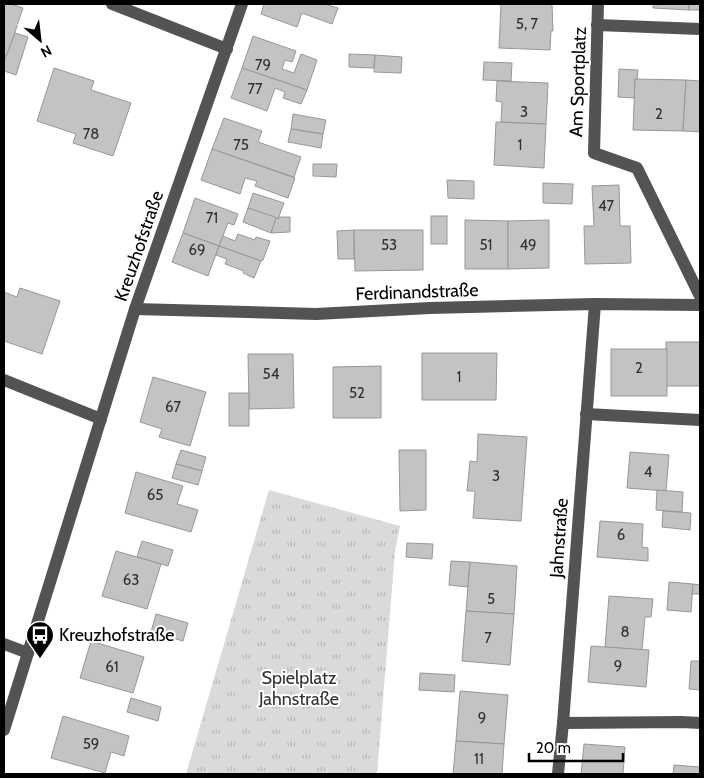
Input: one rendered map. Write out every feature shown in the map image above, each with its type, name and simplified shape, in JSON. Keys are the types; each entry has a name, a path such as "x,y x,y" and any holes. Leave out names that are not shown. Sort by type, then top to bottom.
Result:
{"street":[{"path":"112,4 227,49"},
{"name":"Kreuzhofstraße","path":"4,730 135,309 242,4"},
{"name":"Am Sportplatz","path":"598,4 594,153 637,168 700,296"},
{"path":"597,26 700,29"},
{"name":"Ferdinandstraße","path":"135,309 316,314 430,308 595,304 700,304"},
{"name":"Jahnstraße","path":"558,774 595,304"},
{"path":"4,380 101,419"},
{"path":"586,414 700,420"},
{"path":"4,644 28,653"},
{"path":"563,723 682,722 700,724"}],"green space":[{"name":"Spielplatz Jahnstraße","path":"269,490 400,526 395,551 377,774 186,774"}],"building":[{"path":"4,4 23,8 7,56 4,56"},
{"path":"264,4 324,4 338,8 332,24 302,13 297,27 261,14"},
{"path":"501,4 552,4 553,31 551,31 550,50 499,48"},
{"path":"653,4 689,4 689,10 653,8"},
{"path":"689,4 700,4 700,10 689,10"},
{"path":"15,33 28,37 16,75 4,71 4,62"},
{"path":"253,36 296,51 292,62 285,60 282,69 294,73 301,54 317,60 307,90 242,68"},
{"path":"349,54 375,55 374,68 349,67"},
{"path":"375,55 402,57 401,73 374,72"},
{"path":"484,62 512,63 511,81 483,80"},
{"path":"54,68 94,81 91,90 131,103 113,156 73,143 76,134 37,121"},
{"path":"242,68 307,90 301,104 283,98 285,92 275,88 267,111 231,98"},
{"path":"619,69 638,70 637,79 635,79 635,98 618,97"},
{"path":"635,79 686,80 683,131 633,130"},
{"path":"686,80 700,81 700,132 683,131"},
{"path":"497,81 548,83 546,124 501,122 502,102 496,101"},
{"path":"293,114 326,120 323,134 291,129"},
{"path":"224,118 262,131 258,142 301,157 294,177 212,149"},
{"path":"496,122 546,124 544,168 494,165"},
{"path":"291,129 323,134 321,148 288,142"},
{"path":"212,149 295,178 288,198 255,186 257,181 245,178 240,194 201,180"},
{"path":"313,164 337,164 336,177 313,176"},
{"path":"447,180 474,181 474,199 448,198"},
{"path":"543,183 573,184 572,204 543,203"},
{"path":"619,185 620,226 630,226 631,263 585,264 584,226 594,226 592,186"},
{"path":"253,193 284,203 278,219 248,208"},
{"path":"195,198 238,214 234,225 228,223 219,246 183,233"},
{"path":"248,208 276,218 271,233 243,222"},
{"path":"431,216 447,216 447,244 431,244"},
{"path":"279,217 290,217 290,232 271,233 276,218 278,219"},
{"path":"465,220 508,221 508,269 465,269"},
{"path":"549,220 549,268 508,269 508,221"},
{"path":"354,230 354,259 338,259 337,231"},
{"path":"354,230 423,230 423,270 355,271"},
{"path":"183,233 219,246 208,276 172,262"},
{"path":"238,234 255,240 256,237 270,241 263,260 261,261 219,246 223,236 235,241"},
{"path":"219,246 261,261 254,278 243,273 244,271 225,264 227,259 216,255"},
{"path":"20,288 60,301 42,354 4,341 4,292 17,297"},
{"path":"666,342 700,342 700,386 666,386"},
{"path":"611,349 667,349 667,396 611,396"},
{"path":"422,353 497,353 496,400 422,400"},
{"path":"248,354 293,354 294,408 249,409"},
{"path":"381,366 381,418 333,418 333,367"},
{"path":"153,377 206,392 190,446 159,437 162,429 140,422"},
{"path":"229,393 249,393 249,426 229,426"},
{"path":"478,434 527,437 521,521 473,518 475,491 467,491 470,461 477,462"},
{"path":"181,450 206,457 202,471 176,464"},
{"path":"399,450 426,450 426,510 400,511"},
{"path":"630,452 669,455 666,491 627,488"},
{"path":"176,464 202,471 198,485 172,478"},
{"path":"136,472 183,486 177,504 198,510 191,532 125,513"},
{"path":"657,490 683,492 682,512 656,510"},
{"path":"663,511 691,513 690,530 662,527"},
{"path":"600,521 643,524 642,547 648,548 648,561 597,557"},
{"path":"142,541 173,550 168,566 137,557"},
{"path":"407,543 433,544 432,559 406,557"},
{"path":"116,551 161,564 147,609 102,596"},
{"path":"451,561 470,562 468,587 449,585"},
{"path":"470,562 517,566 514,614 466,611"},
{"path":"669,582 693,584 691,612 667,610"},
{"path":"693,584 700,585 700,594 692,594"},
{"path":"609,596 653,599 651,617 645,617 642,650 605,647"},
{"path":"466,611 514,614 510,665 462,661"},
{"path":"156,614 188,623 183,641 151,632"},
{"path":"91,641 144,657 133,693 80,678"},
{"path":"591,646 649,650 646,687 588,682"},
{"path":"691,661 700,661 700,690 689,689"},
{"path":"420,673 455,675 454,692 419,690"},
{"path":"460,691 508,695 504,744 456,741"},
{"path":"131,698 161,707 158,721 127,712"},
{"path":"63,716 129,736 124,756 111,752 105,773 51,758"},
{"path":"456,741 504,744 502,774 453,774"},
{"path":"584,744 625,747 623,774 581,774"},
{"path":"674,765 700,767 700,774 673,774"}],"place":[{"name":"Kreuzhofstraße","path":"40,659"}]}
